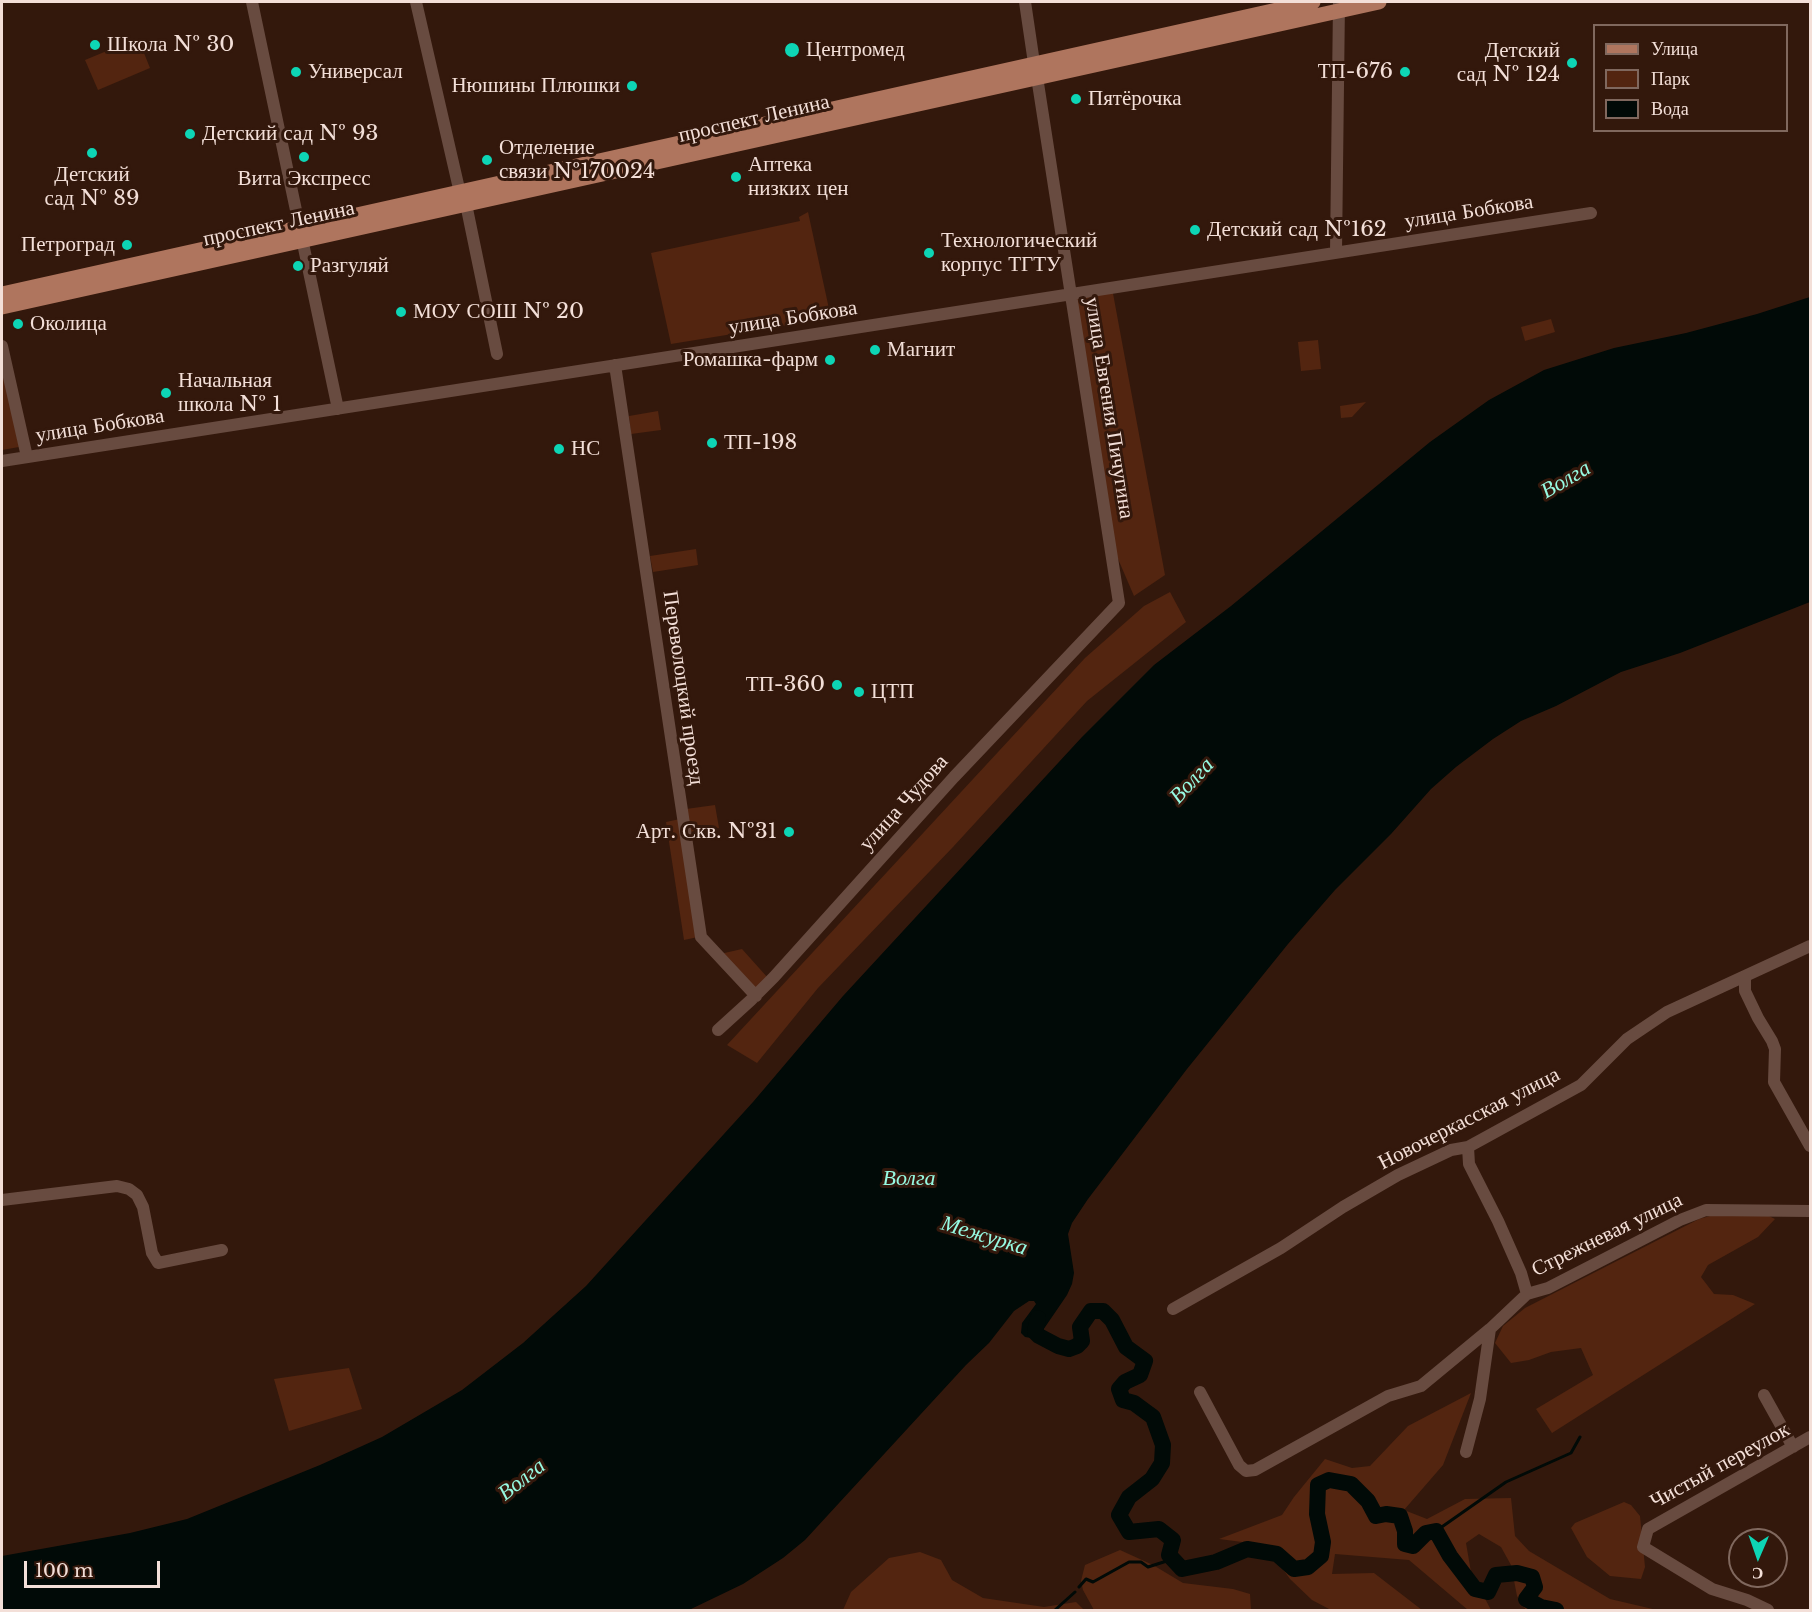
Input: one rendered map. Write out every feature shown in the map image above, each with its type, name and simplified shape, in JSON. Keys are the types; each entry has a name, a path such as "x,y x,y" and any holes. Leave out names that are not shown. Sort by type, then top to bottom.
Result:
{"main road":[{"name":"проспект Ленина","path":"1033,73 1313,2"},
{"name":"проспект Ленина","path":"2,294 460,201 1339,6 1379,2"},
{"name":"проспект Ленина","path":"2,307 301,235"}],"street":[{"path":"252,2 338,409"},
{"path":"416,2 497,354"},
{"name":"улица Евгения Пичугина","path":"1025,2 1033,73 1071,294 1119,603"},
{"path":"1336,252 1339,6"},
{"name":"улица Бобкова","path":"2,461 1591,213"},
{"path":"2,346 27,457"},
{"name":"Переволоцкий проезд","path":"615,365 701,937 756,996"},
{"name":"улица Чудова","path":"718,1030 756,996 853,891 946,784 1119,603"},
{"name":"Новочеркасская улица","path":"1173,1309 1281,1248 1343,1207 1398,1175 1451,1150 1468,1147 1581,1085 1627,1038 1667,1012 1810,946"},
{"path":"1744,977 1745,991 1775,1049 1774,1082 1810,1146"},
{"path":"1200,1392 1239,1465 1246,1471 1255,1470 1388,1396 1421,1386 1490,1329 1527,1294 1521,1274 1498,1221 1469,1164 1468,1147"},
{"path":"2,1200 117,1186 129,1189 136,1195 143,1207 152,1253 158,1263 222,1250"},
{"name":"Стрежневая улица","path":"1527,1294 1548,1288 1680,1220 1706,1210 1810,1211"},
{"path":"1466,1452 1480,1399 1490,1329"},
{"path":"1764,1395 1793,1447"},
{"name":"Чистый переулок","path":"1768,1611 1747,1600 1712,1589 1643,1547 1648,1529 1810,1437"}],"green space":[{"path":"138,38 150,68 98,90 85,60"},
{"path":"808,212 831,318 671,344 651,253 800,221 799,217"},
{"path":"1112,288 1165,575 1134,596 1109,538 1071,294"},
{"path":"1551,319 1555,332 1525,341 1521,327"},
{"path":"1318,340 1321,369 1301,371 1298,342"},
{"path":"2,365 19,447 2,450"},
{"path":"1366,402 1352,417 1341,418 1340,406"},
{"path":"658,411 661,430 631,434 629,416"},
{"path":"696,549 698,565 653,572 650,556"},
{"path":"1170,592 1186,622 1087,701 953,847 818,988 757,1063 727,1045 1085,658 1144,606"},
{"path":"715,805 719,828 689,832 686,809"},
{"path":"680,819 698,937 684,940 666,822"},
{"path":"742,949 768,978 756,990 720,954"},
{"path":"1742,1214 1769,1216 1775,1219 1758,1237 1708,1265 1701,1277 1714,1294 1733,1295 1755,1304 1552,1433 1536,1409 1593,1375 1581,1348 1551,1352 1529,1360 1511,1363 1495,1343 1503,1326 1525,1308 1699,1219"},
{"path":"349,1368 362,1409 289,1431 274,1379"},
{"path":"1471,1393 1443,1465 1404,1510 1427,1519 1465,1499 1511,1498 1515,1536 1529,1551 1610,1599 1657,1610 1526,1610 1517,1596 1511,1565 1501,1547 1479,1534 1466,1543 1471,1572 1491,1610 1468,1610 1409,1560 1335,1554 1332,1574 1374,1573 1422,1610 1331,1610 1312,1600 1290,1579 1282,1568 1273,1546 1219,1539 1282,1515 1325,1459 1352,1468 1370,1466 1408,1426"},
{"path":"1624,1502 1631,1505 1640,1516 1645,1567 1641,1579 1610,1576 1587,1557 1571,1528 1575,1523"},
{"path":"1120,1550 1153,1565 1183,1583 1233,1589 1250,1594 1251,1610 1094,1610 1083,1590 1081,1581 1085,1565"},
{"path":"920,1552 941,1560 952,1580 983,1598 1044,1607 1076,1602 1084,1610 843,1610 851,1592 889,1558"}],"water":[{"name":"Волга","path":"1810,297 1810,602 1680,653 1621,672 1556,706 1521,721 1493,739 1431,789 1391,834 1335,890 1288,944 1187,1069 1088,1199 1072,1223 1068,1234 1074,1273 1072,1284 1039,1336 1025,1337 1021,1333 1022,1323 1036,1304 1034,1301 1029,1301 1014,1311 989,1343 805,1540 783,1558 743,1584 689,1610 2,1610 2,1556 130,1533 187,1519 320,1465 382,1437 462,1390 523,1343 586,1286 753,1102 843,996 1082,737 1154,665 1231,606 1430,442 1489,400 1544,370 1614,348 1686,333"}],"waterway":[{"name":"Межурка","path":"1038,1318 1035,1332 1058,1346 1069,1349 1082,1341 1080,1327 1091,1311 1103,1311 1112,1320 1126,1347 1145,1361 1140,1375 1125,1382 1119,1389 1123,1400 1134,1403 1153,1417 1163,1445 1162,1463 1152,1479 1129,1497 1119,1515 1129,1532 1159,1529 1173,1540 1169,1555 1182,1569 1216,1562 1247,1549 1277,1554 1294,1569 1308,1567 1321,1556 1323,1542 1317,1514 1318,1485 1329,1480 1351,1484 1368,1501 1376,1516 1386,1514 1400,1516 1405,1531 1405,1544 1413,1546 1426,1533 1436,1531 1450,1556 1475,1589 1488,1592 1496,1575 1517,1573 1532,1577 1535,1587 1526,1599 1541,1607 1556,1610"},
{"path":"1436,1531 1506,1482 1571,1453 1580,1437"},
{"path":"1079,1587 1086,1579 1093,1582 1129,1562 1141,1562 1148,1567 1173,1559"},
{"path":"1055,1610 1075,1592"}],"place":[{"name":"Школа № 30","path":"95,45"},
{"name":"Центромед","path":"792,50"},
{"name":"Детский сад № 124","path":"1572,63"},
{"name":"Универсал","path":"296,72"},
{"name":"ТП-676","path":"1405,72"},
{"name":"Нюшины Плюшки","path":"632,86"},
{"name":"Пятёрочка","path":"1076,99"},
{"name":"Детский сад № 93","path":"190,134"},
{"name":"Детский сад № 89","path":"92,153"},
{"name":"Вита Экспресс","path":"304,157"},
{"name":"Отделение связи №170024","path":"487,160"},
{"name":"Аптека низких цен","path":"736,177"},
{"name":"Детский сад №162","path":"1195,230"},
{"name":"Петроград","path":"127,245"},
{"name":"Технологический корпус ТГТУ","path":"929,253"},
{"name":"Разгуляй","path":"298,266"},
{"name":"МОУ СОШ № 20","path":"401,312"},
{"name":"Околица","path":"18,324"},
{"name":"Магнит","path":"875,350"},
{"name":"Ромашка-фарм","path":"830,360"},
{"name":"Начальная школа № 1","path":"166,393"},
{"name":"ТП-198","path":"712,443"},
{"name":"НС","path":"559,449"},
{"name":"ТП-360","path":"837,685"},
{"name":"ЦТП","path":"859,692"},
{"name":"Арт. Скв. №31","path":"789,832"}]}
